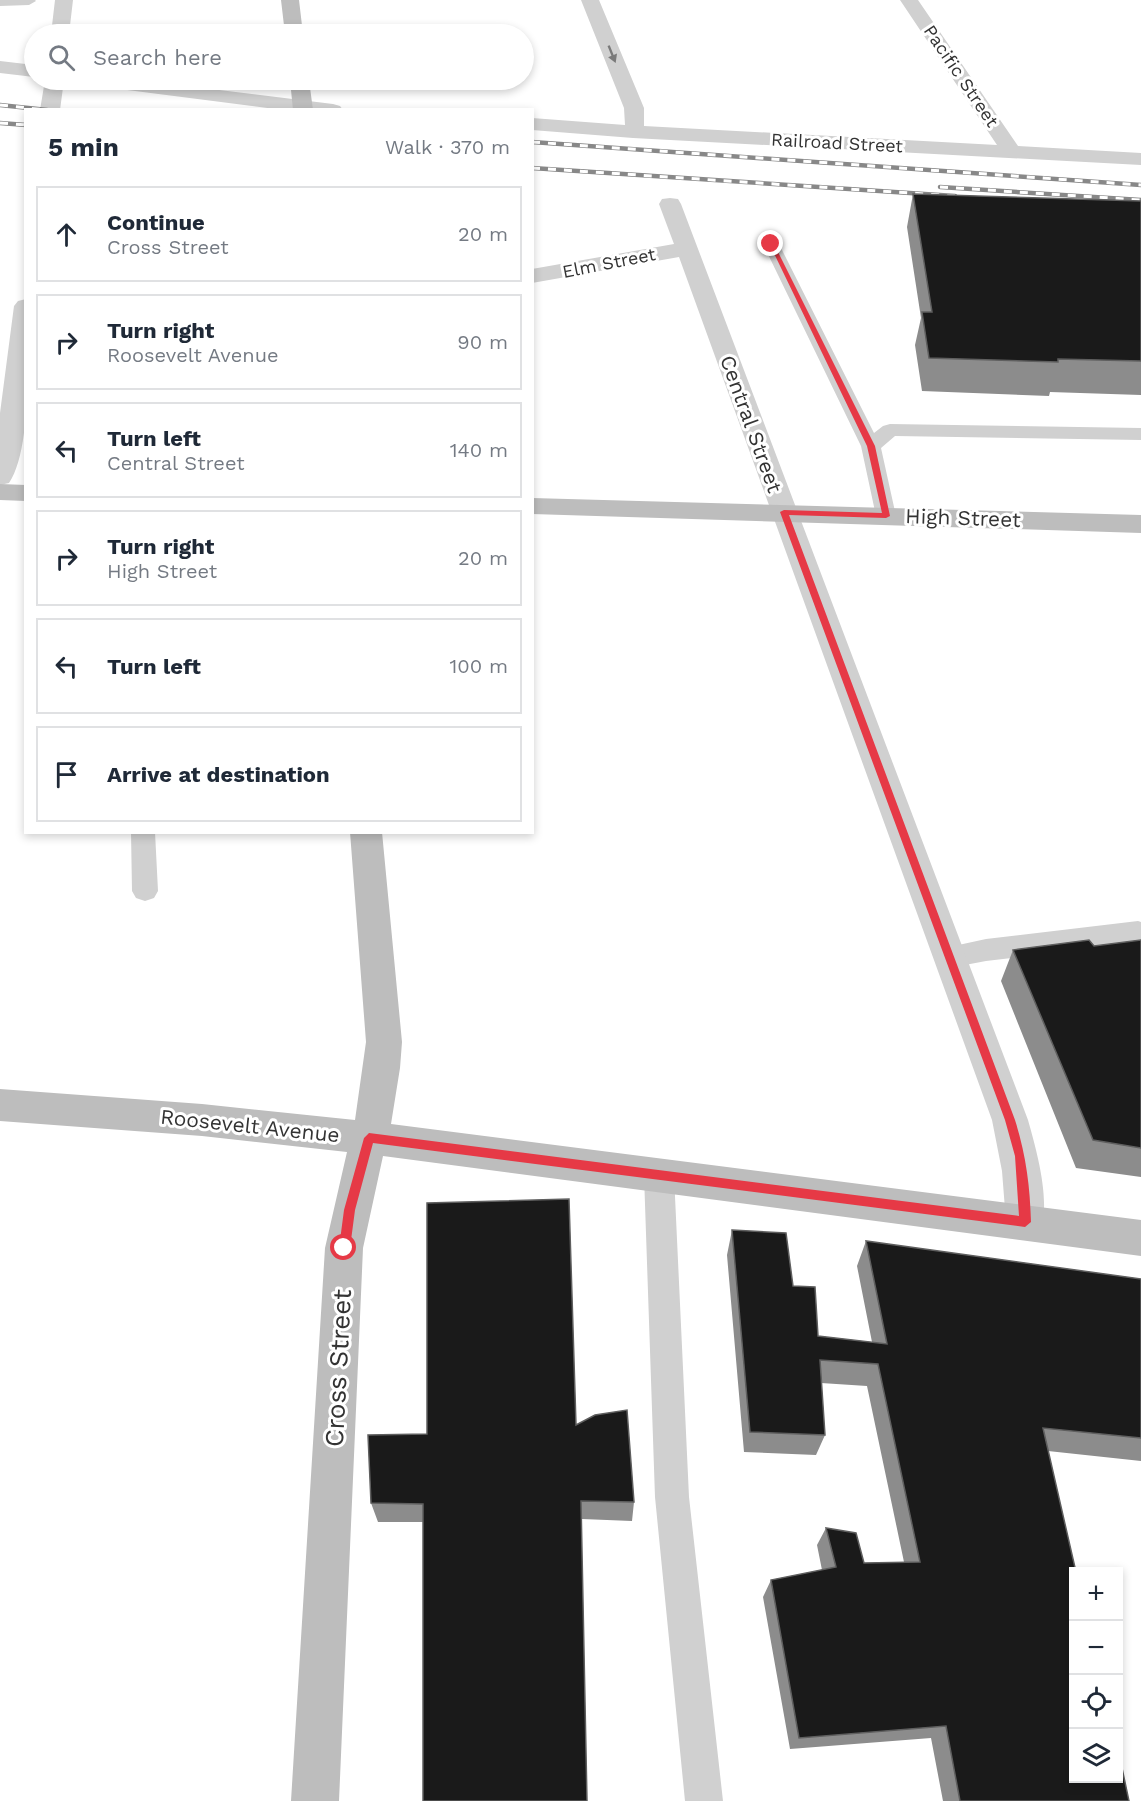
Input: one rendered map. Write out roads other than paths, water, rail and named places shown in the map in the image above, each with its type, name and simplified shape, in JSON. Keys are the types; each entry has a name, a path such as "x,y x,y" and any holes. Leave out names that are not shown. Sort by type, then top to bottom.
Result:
{"main road":[{"path":"290,0 293,24"},
{"path":"301,90 303,108"},
{"path":"0,492 24,493"},
{"name":"High Street","path":"534,506 1141,524"},
{"name":"Cross Street","path":"315,1801 344,1248 350,1210 383,1074 384,1042 366,834"},
{"name":"Roosevelt Avenue","path":"0,1105 202,1120 369,1138 1141,1238"}],"street":[{"path":"61,24 64,0"},
{"path":"590,0 634,108 633,132"},
{"name":"Pacific Street","path":"909,0 1012,152"},
{"path":"0,67 24,70"},
{"path":"51,105 53,90"},
{"path":"170,90 303,108"},
{"name":"Railroad Street","path":"534,124 633,132 1141,159"},
{"name":"Central Street","path":"670,204 1010,1120 1020,1156 1025,1191 1025,1222"},
{"name":"Elm Street","path":"534,276 686,249"},
{"path":"0,477 7,456 24,322"}],"lane":[{"path":"0,2 28,1"},
{"path":"771,244 871,446 886,516"},
{"path":"871,446 890,430 1141,434"},
{"path":"143,834 145,891"},
{"path":"949,957 1001,948 1138,932 1141,934"},
{"path":"659,1175 672,1497 704,1801"}],"railway":[{"path":"0,105 28,108"},
{"path":"0,123 24,125"},
{"path":"534,142 1141,185"},
{"path":"534,168 955,196"},
{"path":"940,187 1141,200"}]}
